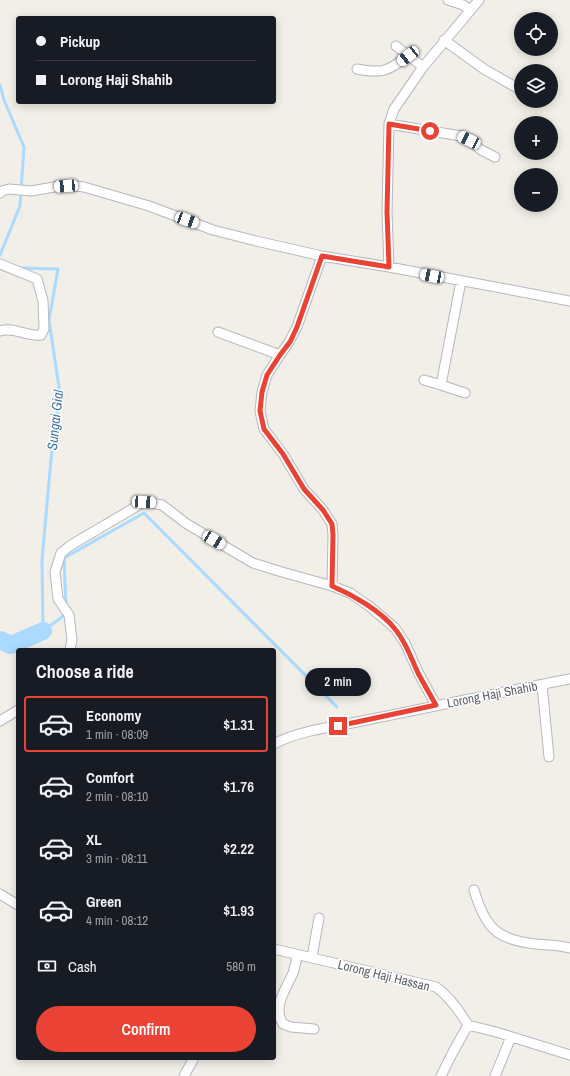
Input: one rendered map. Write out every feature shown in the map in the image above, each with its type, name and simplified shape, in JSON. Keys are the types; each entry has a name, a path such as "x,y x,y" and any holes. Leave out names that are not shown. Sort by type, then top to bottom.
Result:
{"street":[{"path":"448,0 462,5 470,10"},
{"path":"389,267 387,212 389,124 394,109 423,66 479,0"},
{"path":"444,40 484,69 514,86"},
{"path":"396,46 423,66"},
{"path":"357,69 373,72 382,71 391,68 408,56"},
{"path":"389,124 461,136 469,140 481,150 495,157"},
{"path":"1,192 9,189 30,191 66,186 89,188 149,206 213,230 256,241 322,256 570,301"},
{"path":"322,256 297,327 290,342 267,375 262,392 260,411 264,429 283,454 304,489 323,510 332,524 332,586"},
{"path":"0,264 37,279 43,301 44,330 41,335 34,336 15,331 0,331"},
{"path":"441,385 462,281"},
{"path":"218,332 280,355"},
{"path":"424,380 464,393"},
{"path":"70,648 72,640 69,615 58,599 55,572 61,553 71,545 144,502 162,505 187,524 253,563 332,586 350,593 369,606 395,628 404,643 418,674 436,705"},
{"name":"Lorong Haji Shahib","path":"276,743 284,739 310,732 436,705 570,680"},
{"path":"542,685 549,757"},
{"path":"0,721 16,711"},
{"path":"474,890 484,918 500,935 517,941 570,948"},
{"path":"0,894 16,904"},
{"path":"312,957 320,918"},
{"name":"Lorong Haji Hassan","path":"276,950 436,987 444,993 458,1009 468,1025"},
{"path":"297,955 294,972 280,1003 279,1014 283,1024 291,1027 314,1029"},
{"path":"441,1076 468,1025 570,1055"},
{"path":"495,1076 511,1037"},
{"path":"184,1076 193,1060"}],"waterway":[{"name":"Sungai Gial","path":"0,85 4,100 24,147 20,206 0,255"},
{"name":"Sungai Gial","path":"20,268 58,269 49,320 60,394 51,459 42,560 43,631"},
{"path":"66,605 64,558 144,513 337,707"},
{"path":"43,631 66,614"},
{"path":"0,640 11,645 43,631"}],"route":[{"path":"338,726 436,705 418,674 404,643 395,628 369,606 350,593 332,586 332,524 323,510 304,489 283,454 264,429 260,411 262,392 267,375 290,342 297,327 322,256 389,267 387,212 389,124 430,131"}]}
